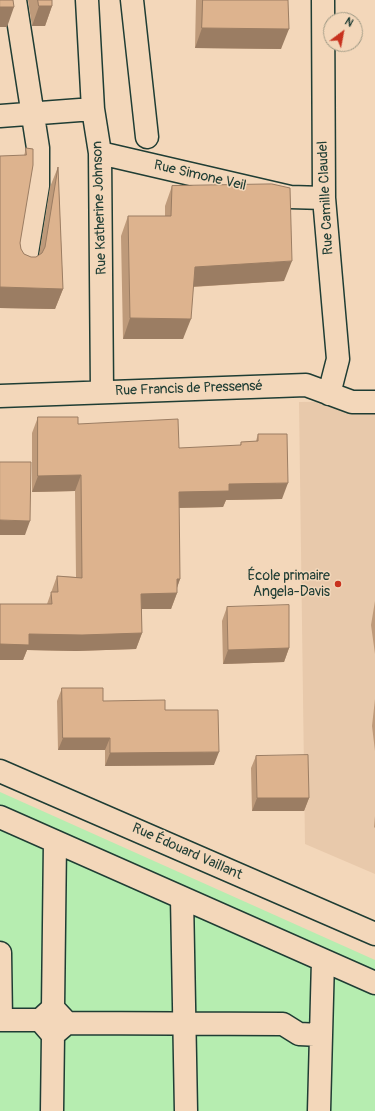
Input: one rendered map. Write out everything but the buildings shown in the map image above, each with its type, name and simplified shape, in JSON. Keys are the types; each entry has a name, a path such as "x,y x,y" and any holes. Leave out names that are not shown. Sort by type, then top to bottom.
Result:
{"street":[{"path":"15,0 38,148 38,186 25,265"},
{"name":"Rue Katherine Johnson","path":"87,0 93,109 100,153 102,392"},
{"path":"132,0 146,137"},
{"name":"Rue Camille Claudel","path":"323,0 324,198 338,359 329,394"},
{"path":"0,116 93,109"},
{"name":"Rue Simone Veil","path":"100,153 290,197 324,198"},
{"name":"Rue Francis de Pressensé","path":"0,396 306,385 352,402 375,402"},
{"name":"Rue Édouard Vaillant","path":"0,771 375,934"},
{"path":"0,817 375,983"},
{"path":"52,1111 56,842"},
{"path":"182,898 186,1111"},
{"path":"0,953 0,1020 184,1024 283,1024 299,1034 320,1035"},
{"path":"319,1111 323,960"}],"shaded area":[{"name":"École primaire Angela-Davis","path":"375,401 375,874 305,844 299,402"}],"green space":[{"path":"0,792 375,960 375,1111 0,1111"}],"place":[{"name":"École primaire Angela-Davis","path":"338,584"}]}
